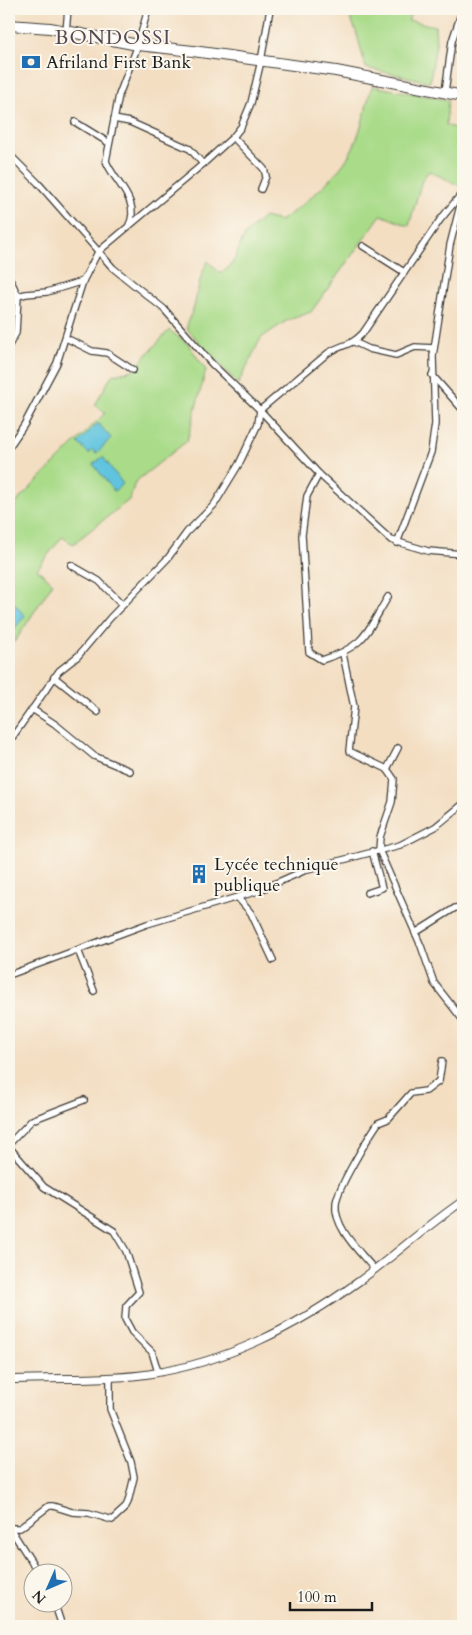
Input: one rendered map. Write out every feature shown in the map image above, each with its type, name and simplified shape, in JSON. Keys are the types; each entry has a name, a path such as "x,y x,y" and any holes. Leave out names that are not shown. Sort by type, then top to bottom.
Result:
{"highway":[{"path":"9,25 66,32 138,46 193,51 336,71 463,96"}],"street":[{"path":"66,32 68,9"},
{"path":"127,229 133,209 129,197 110,171 106,161 119,94 138,46 148,9"},
{"path":"9,447 24,425 57,363 83,281 98,252 204,164 233,137 246,118 261,61 270,9"},
{"path":"445,92 452,41 460,17"},
{"path":"114,119 130,122 190,149 204,164"},
{"path":"75,122 109,143"},
{"path":"233,137 264,168 266,176 261,189"},
{"path":"9,154 38,183 113,268 164,309 212,364 260,410 319,474 365,517 397,544 428,551 463,554"},
{"path":"9,742 54,677 63,667 78,656 168,558 187,532 214,505 239,464 258,424 260,410 328,353 354,342 375,318 440,220 463,193"},
{"path":"397,544 432,452 435,424 432,375 434,348 450,245 463,193"},
{"path":"133,209 143,214"},
{"path":"363,246 404,272"},
{"path":"9,277 18,296 16,334 9,345"},
{"path":"9,298 47,292 83,281"},
{"path":"66,338 92,352 107,353 133,370"},
{"path":"354,342 369,349 396,355 415,347 434,348"},
{"path":"432,375 463,410"},
{"path":"319,474 307,496 302,535 309,652 322,660 344,654 361,642 388,596"},
{"path":"72,565 99,582 123,605"},
{"path":"344,654 354,707 349,751 386,769 394,779 392,802 376,851 382,888 367,894"},
{"path":"54,677 98,712"},
{"path":"32,708 94,756 130,771"},
{"path":"386,769 398,748"},
{"path":"9,975 147,924 238,898 308,869 400,846 436,827 463,804"},
{"path":"376,851 415,933 434,983 463,1020"},
{"path":"238,898 252,912 273,960"},
{"path":"415,933 455,908 463,907"},
{"path":"78,950 94,991"},
{"path":"374,1270 342,1226 336,1202 343,1185 378,1123 388,1118 411,1093 426,1091 439,1081 442,1061"},
{"path":"84,1100 32,1120 9,1145 44,1187 114,1231 126,1251 139,1292 126,1306 125,1319 132,1332 152,1352 158,1372"},
{"path":"9,1380 110,1377 158,1372 197,1364 268,1338 318,1309 374,1270 432,1222 463,1201"},
{"path":"10,1527 20,1528 49,1506 59,1506 72,1512 89,1513 112,1520 125,1508 134,1477 110,1410 110,1377"},
{"path":"10,1527 32,1562"},
{"path":"57,1612 62,1626"}],"green space":[{"path":"349,9 414,9 408,20 435,26 436,44 430,82 366,68 356,31 348,13"},
{"path":"372,86 448,100 446,125 463,131 463,179 460,186 429,171 422,180 409,226 381,215 311,312 286,321 261,338 238,384 187,329 205,267 208,261 220,273 226,270 234,261 246,234 264,217 280,221 328,182 344,163 357,139"},
{"path":"169,330 188,344 206,370 187,441 135,482 130,499 73,544 62,537 37,569 53,583 16,640 9,646 9,517 20,498 105,413 95,405 112,375 133,370"}],"water":[{"path":"98,423 111,438 96,454 93,450 89,454 78,443"},
{"path":"103,457 123,484 114,491 93,464"},
{"path":"12,601 25,616 9,635 9,605"}],"place":[{"name":"Afriland First Bank","path":"31,62"},
{"name":"Lycée technique publique","path":"199,874"}],"district":[{"name":"BONDOSSI","path":"113,37"}]}
